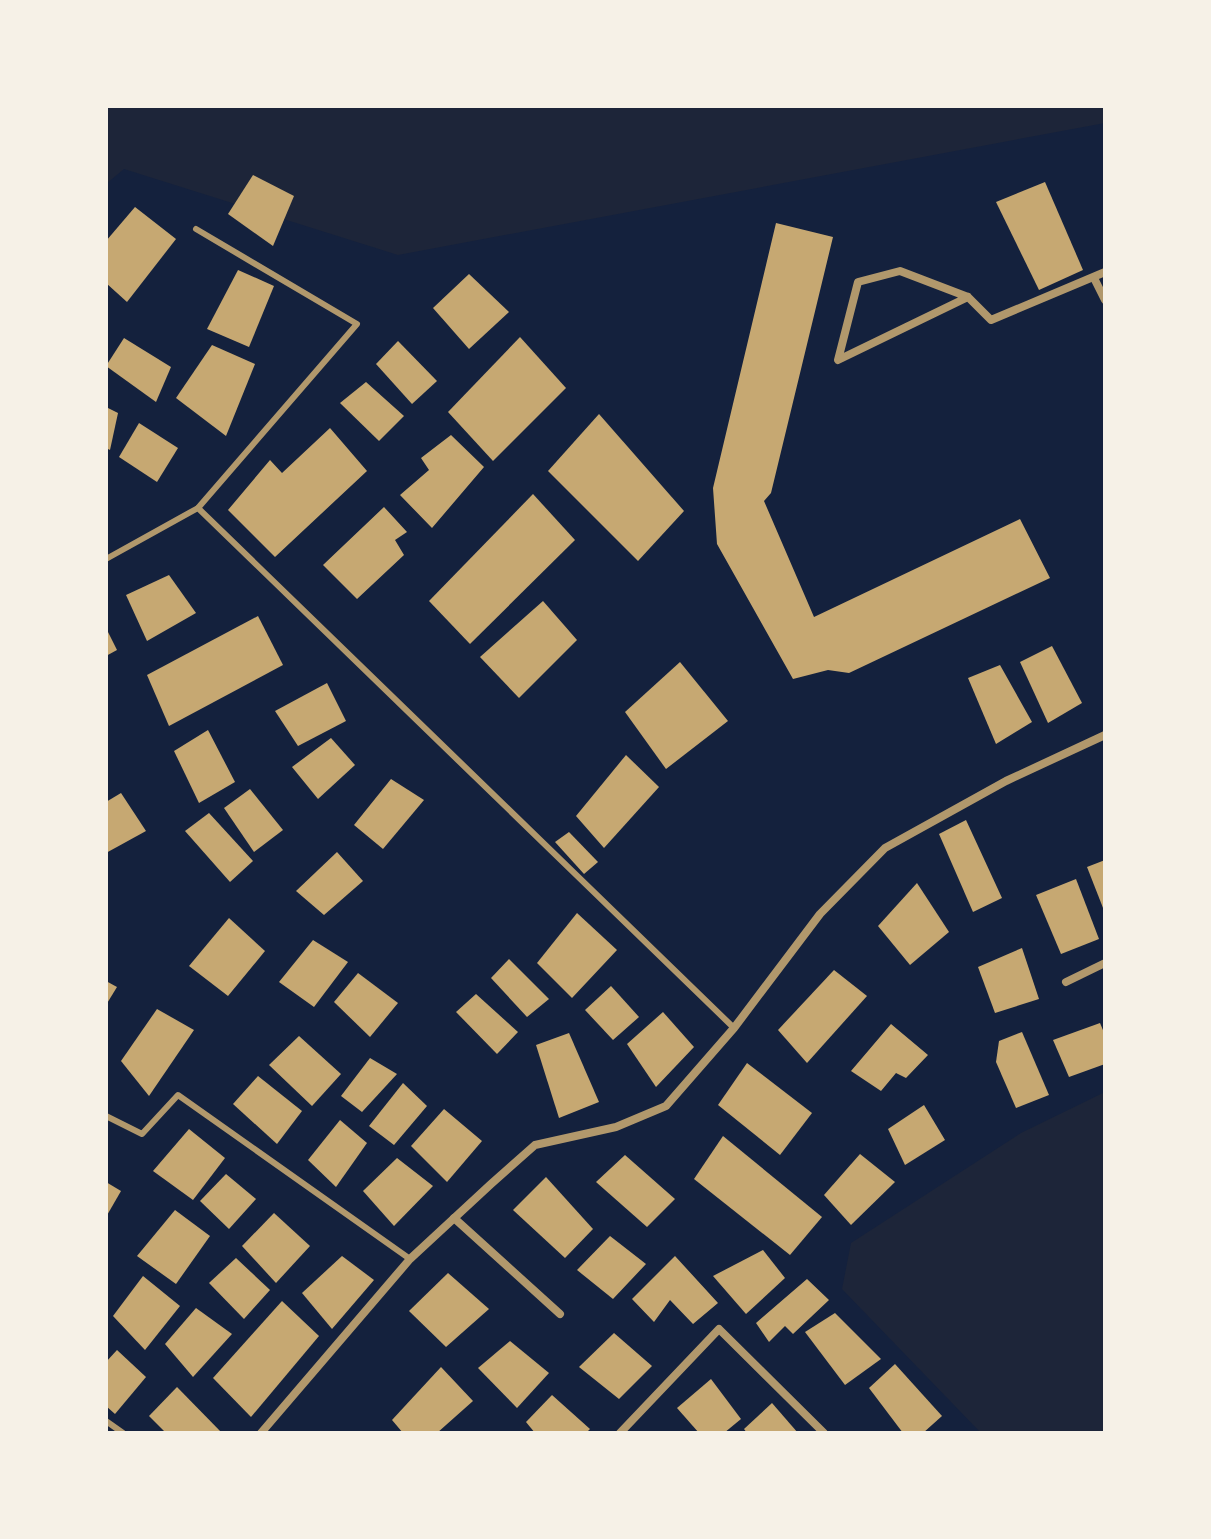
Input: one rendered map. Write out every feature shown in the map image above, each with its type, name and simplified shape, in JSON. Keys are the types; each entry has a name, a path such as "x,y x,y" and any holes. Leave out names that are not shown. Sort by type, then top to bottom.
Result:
{"street":[{"path":"968,297 838,360 858,282 900,271 968,297 991,320 1105,272"},
{"path":"1094,278 1105,300"},
{"path":"261,1433 410,1259 535,1145 616,1127 666,1106 734,1028 820,914 885,848 1006,781 1105,735"},
{"path":"1066,982 1105,963"},
{"path":"454,1218 560,1314"},
{"path":"620,1433 719,1329 824,1433"}],"lane":[{"path":"106,559 198,508 357,324 196,229"},
{"path":"198,508 734,1028"},
{"path":"106,1116 142,1134 178,1095 410,1259"},
{"path":"106,1421 123,1433"}],"shaded area":[{"path":"106,106 1105,106 1105,123 398,255 124,169 106,184"},
{"path":"1105,1092 1105,1433 981,1433 842,1289 851,1243 1021,1133"}],"building":[{"path":"253,175 294,196 273,246 228,214"},
{"path":"1045,182 1083,270 1039,290 996,202"},
{"path":"135,207 176,239 127,302 106,283 106,241"},
{"path":"776,223 833,237 771,493 764,501 814,617 1020,519 1050,578 849,673 828,670 793,679 717,544 713,488"},
{"path":"238,270 274,286 249,347 207,329"},
{"path":"469,274 509,312 469,349 433,308"},
{"path":"520,337 566,388 493,461 448,412"},
{"path":"124,338 171,367 156,402 106,366"},
{"path":"398,341 437,381 412,404 376,364"},
{"path":"212,345 255,364 226,436 176,398"},
{"path":"366,382 404,416 379,441 340,403"},
{"path":"106,407 118,413 110,450 106,448"},
{"path":"599,414 684,511 638,561 548,471"},
{"path":"139,423 178,448 157,482 119,457"},
{"path":"330,428 367,471 275,557 228,510 270,460 282,473"},
{"path":"451,435 484,467 432,528 400,495 429,470 421,458"},
{"path":"533,494 575,540 470,644 429,601"},
{"path":"384,507 407,532 395,540 404,555 357,599 323,565"},
{"path":"169,575 196,613 147,641 126,595"},
{"path":"543,601 577,640 519,698 480,657"},
{"path":"258,616 283,665 169,726 147,675"},
{"path":"106,628 117,650 106,656"},
{"path":"1052,646 1082,703 1048,723 1020,662"},
{"path":"680,662 728,721 666,769 625,712"},
{"path":"1000,665 1032,722 996,744 968,678"},
{"path":"327,683 346,721 298,746 275,711"},
{"path":"208,730 235,782 199,803 174,751"},
{"path":"331,738 355,765 318,799 292,767"},
{"path":"626,755 659,787 604,848 576,816"},
{"path":"391,779 424,800 383,849 354,825"},
{"path":"250,789 283,830 254,852 224,808"},
{"path":"121,793 146,831 106,853 106,802"},
{"path":"209,813 253,861 230,882 185,831"},
{"path":"966,820 1002,898 973,912 939,834"},
{"path":"569,832 598,862 584,874 555,842"},
{"path":"337,852 363,881 324,915 296,891"},
{"path":"1105,860 1105,913 1087,867"},
{"path":"1076,879 1099,939 1061,954 1036,895"},
{"path":"917,883 949,932 910,965 878,926"},
{"path":"577,913 617,950 572,998 537,963"},
{"path":"229,918 265,951 228,996 189,966"},
{"path":"313,940 348,962 314,1007 279,982"},
{"path":"1022,948 1039,999 995,1013 978,967"},
{"path":"509,959 549,999 527,1017 491,978"},
{"path":"834,970 867,996 807,1063 778,1030"},
{"path":"358,973 398,1003 370,1037 334,1002"},
{"path":"106,981 117,987 106,1005"},
{"path":"611,986 639,1017 613,1040 585,1010"},
{"path":"476,994 518,1032 497,1054 456,1012"},
{"path":"157,1009 194,1030 149,1096 121,1061"},
{"path":"663,1012 694,1047 656,1087 627,1044"},
{"path":"1100,1023 1105,1035 1105,1064 1069,1077 1053,1040"},
{"path":"891,1024 928,1055 906,1078 896,1073 881,1091 851,1071"},
{"path":"1022,1032 1049,1095 1016,1108 996,1062 999,1041"},
{"path":"569,1033 599,1102 559,1118 536,1045"},
{"path":"299,1036 341,1074 312,1106 269,1065"},
{"path":"370,1058 397,1074 362,1112 341,1096"},
{"path":"747,1063 812,1113 780,1155 718,1105"},
{"path":"258,1076 302,1111 277,1144 233,1104"},
{"path":"403,1083 427,1106 394,1145 369,1126"},
{"path":"924,1105 945,1140 905,1165 888,1129"},
{"path":"444,1109 482,1141 447,1182 411,1146"},
{"path":"340,1120 367,1143 336,1187 308,1160"},
{"path":"189,1129 225,1158 193,1200 153,1171"},
{"path":"723,1136 822,1217 790,1255 694,1179"},
{"path":"860,1154 895,1182 851,1225 824,1195"},
{"path":"625,1155 675,1199 647,1227 596,1182"},
{"path":"397,1158 433,1186 394,1226 363,1191"},
{"path":"226,1174 256,1199 229,1229 200,1201"},
{"path":"546,1177 593,1229 565,1258 513,1210"},
{"path":"106,1182 121,1191 106,1217"},
{"path":"175,1210 210,1236 176,1284 137,1256"},
{"path":"274,1213 310,1246 276,1283 242,1246"},
{"path":"610,1236 646,1264 613,1299 577,1270"},
{"path":"763,1250 785,1278 746,1314 713,1276"},
{"path":"342,1256 374,1280 332,1329 302,1293"},
{"path":"675,1256 718,1303 693,1324 670,1300 654,1322 632,1299"},
{"path":"236,1258 270,1290 244,1319 209,1283"},
{"path":"448,1273 489,1309 446,1347 409,1311"},
{"path":"143,1276 180,1306 145,1350 113,1316"},
{"path":"807,1279 829,1300 793,1334 785,1326 769,1342 756,1323"},
{"path":"282,1301 319,1336 251,1417 213,1378"},
{"path":"196,1308 232,1334 193,1377 165,1344"},
{"path":"835,1313 881,1359 845,1385 805,1332"},
{"path":"614,1333 652,1366 619,1399 579,1367"},
{"path":"510,1341 549,1373 517,1408 478,1368"},
{"path":"117,1350 146,1377 115,1414 106,1406 106,1362"},
{"path":"895,1364 942,1416 923,1433 903,1433 869,1388"},
{"path":"441,1367 473,1401 437,1433 403,1433 392,1420"},
{"path":"711,1379 741,1419 724,1433 699,1433 677,1408"},
{"path":"177,1387 222,1433 166,1433 149,1416"},
{"path":"552,1395 590,1429 586,1433 535,1433 526,1422"},
{"path":"772,1403 798,1433 747,1433 744,1429"}]}
